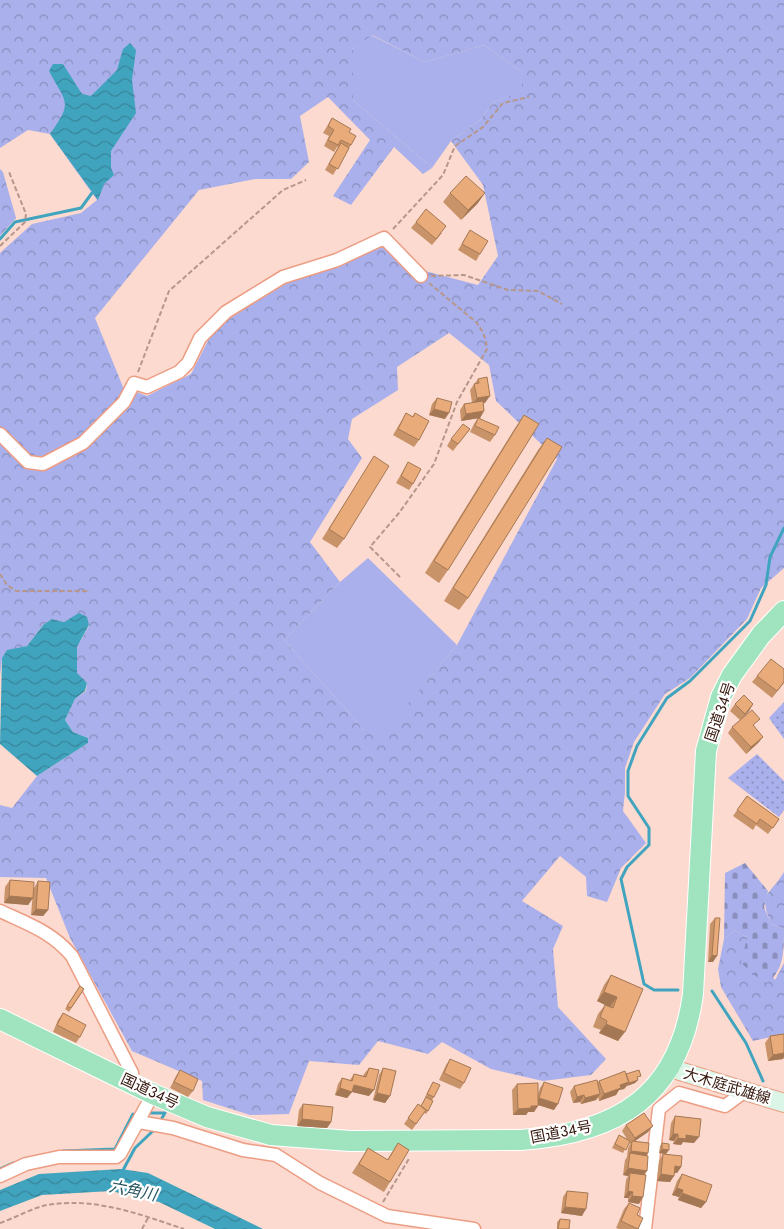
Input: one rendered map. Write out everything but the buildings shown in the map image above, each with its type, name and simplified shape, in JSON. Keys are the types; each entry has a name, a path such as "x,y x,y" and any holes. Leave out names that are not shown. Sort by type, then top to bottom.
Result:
{"highway":[{"name":"国道34号","path":"0,1018 153,1094 207,1117 271,1135 350,1141 521,1140 544,1138 573,1132 596,1126 621,1114 642,1100 656,1087 670,1068 686,1032 693,994 706,751 721,697 732,675 761,635 784,611"}],"main road":[{"name":"大木庭武雄線","path":"670,1068 784,1103"}],"street":[{"path":"0,434 28,462 43,464 83,442 124,402 134,383 147,387 179,372 188,363 200,338 226,312 284,277 337,260 384,238 421,276"},
{"path":"0,911 50,935 63,945 72,956 132,1073 133,1084"},
{"path":"645,1229 659,1109 679,1093 725,1106 744,1092"},
{"path":"0,1176 26,1164 59,1156 116,1157 120,1154 139,1122 153,1094"},
{"path":"139,1122 158,1125 243,1150 276,1156 320,1183 387,1216 474,1229"}],"path":[{"path":"384,238 443,175 455,146 483,126 503,103 529,97"},
{"path":"0,246 25,222 26,214 9,172"},
{"path":"134,383 169,291 283,190 306,180"},
{"path":"421,276 464,275 508,290 538,291 562,304"},
{"path":"400,577 370,547 399,513 434,464 457,402 487,349 482,330 476,322 421,276"},
{"path":"0,574 7,585 16,590 90,591"},
{"path":"378,1212 413,1152 412,1140"},
{"path":"0,1223 46,1206 80,1203 114,1207 184,1229"},
{"path":"142,1229 148,1217"}],"green space":[{"path":"0,0 784,0 784,568 761,588 747,619 690,678 665,694 634,742 625,768 623,811 646,843 621,868 607,902 587,896 586,877 560,856 522,901 563,926 553,949 558,1007 606,1059 591,1075 543,1081 491,1069 442,1042 428,1054 378,1041 359,1065 309,1061 289,1114 250,1115 203,1100 202,1081 132,1051 70,938 46,878 0,877 0,805 12,808 37,776 88,743 88,738 73,732 65,720 75,699 86,691 87,683 77,674 77,647 89,626 79,614 64,622 52,619 44,624 27,646 7,651 2,658 0,676 0,253 32,224 81,213 97,200 50,134 28,130 0,148","holes":["372,35 425,62 484,45 522,72 522,91 494,102 479,121 451,141 483,185 498,256 478,285 421,270 393,241 283,284 214,329 191,374 147,396 123,387 95,318 199,190 255,179 291,179 309,162 300,116 328,97 370,140 333,196 351,205 394,147 423,174 432,168 353,100 353,49","449,333 489,365 496,401 557,459 457,645 387,729 364,730 284,640 340,582 310,542 362,458 348,439 352,419 398,390 397,367"]},
{"path":"371,35 425,62 484,45 522,72 523,91 494,102 479,121 451,141 432,168 353,100 353,49"},
{"path":"0,169 3,172 16,218 0,236"},
{"path":"368,558 457,645 387,730 364,730 284,640 340,582"},
{"path":"784,702 784,739 769,718"},
{"path":"757,754 784,781 784,810 779,817 728,778"},
{"path":"745,863 768,891 764,907 771,924 784,929 782,961 776,974 765,984 741,963 747,938 735,930 724,939 725,873"},
{"path":"784,872 784,929 771,924 765,900"},
{"path":"735,930 747,938 775,980 784,963 784,1034 753,1041 721,987 718,969 724,939"}],"water":[{"path":"130,43 136,50 132,80 136,113 111,151 111,168 114,175 104,184 98,200 50,134 65,109 65,103 49,71 53,64 63,64 82,94 91,96 117,70 123,49"},
{"path":"79,613 87,617 89,625 77,647 77,673 87,683 85,691 75,699 65,720 73,732 88,738 88,743 37,776 0,744 2,658 7,650 27,646 44,624 52,619 64,622"},
{"name":"六角川","path":"121,1169 148,1173 263,1229 215,1229 159,1202 111,1191 42,1195 0,1211 0,1190 39,1174"}],"waterway":[{"path":"0,239 15,222 81,208 92,193"},
{"path":"678,990 654,990 644,984 621,879 627,867 649,845 649,828 628,796 628,771 637,746 667,698 690,681 750,621 766,585 770,557 784,528"},
{"path":"712,991 746,1043 763,1081"},
{"path":"150,1113 165,1113 159,1123"},
{"path":"63,1151 115,1149 133,1114"},
{"name":"六角川","path":"122,1172 135,1148 156,1128"},
{"path":"0,1169 13,1163"}]}
